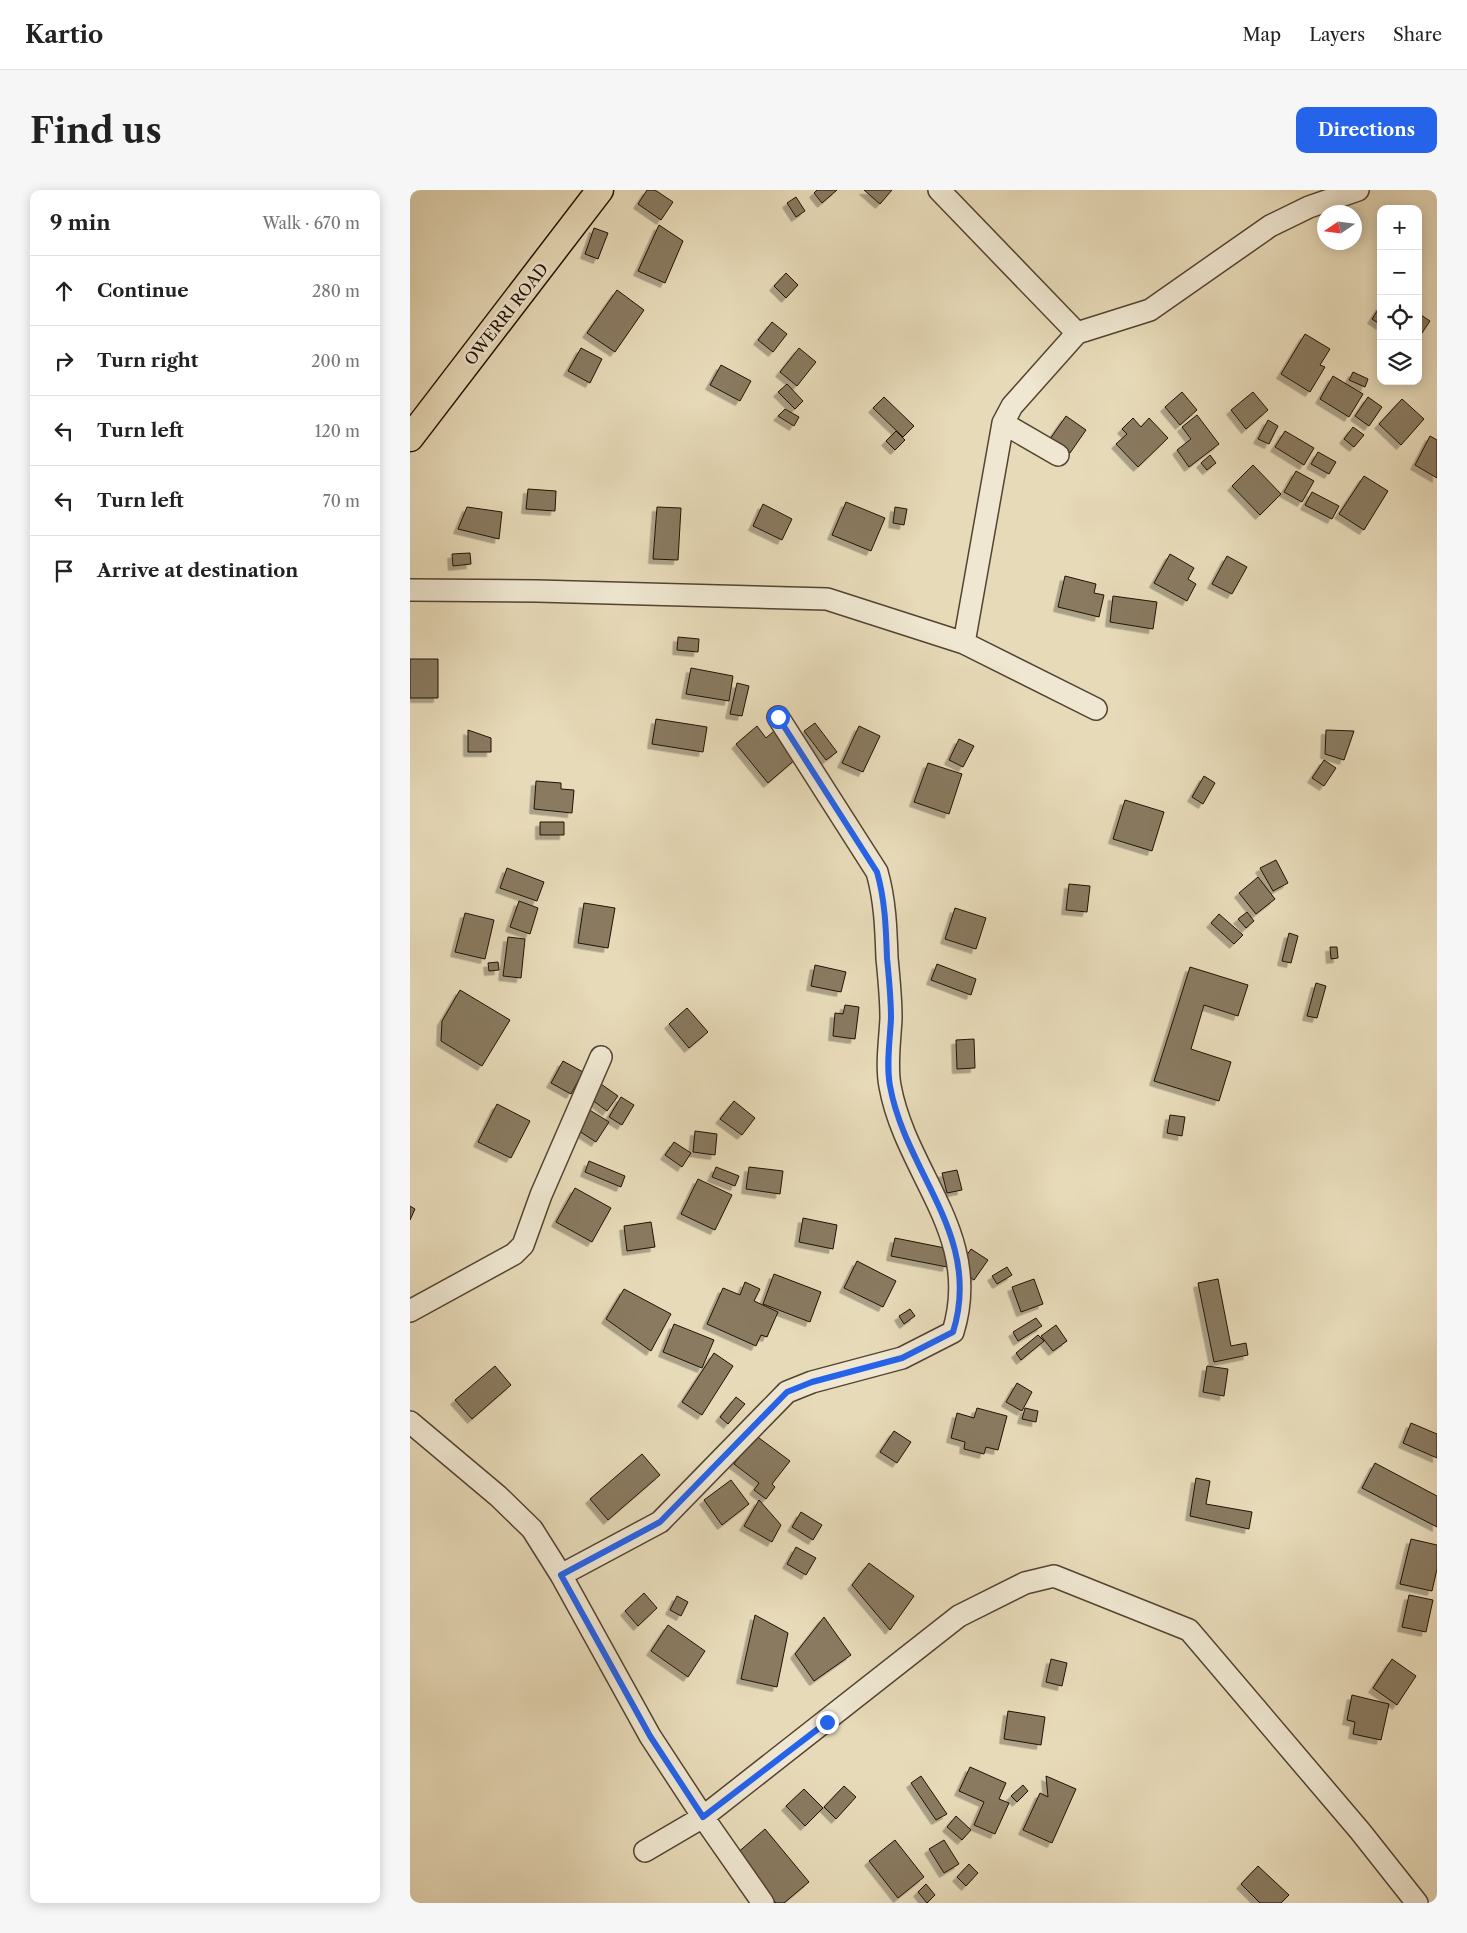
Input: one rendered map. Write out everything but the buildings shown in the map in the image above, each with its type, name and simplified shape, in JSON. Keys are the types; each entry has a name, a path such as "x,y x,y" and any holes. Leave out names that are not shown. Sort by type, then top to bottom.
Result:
{"main road":[{"name":"OWERRI ROAD","path":"410,438 600,190"}],"street":[{"path":"939,190 1077,333"},
{"path":"964,643 1003,423 1012,406 1077,333 1150,310 1270,226 1309,207 1358,190"},
{"path":"1003,423 1058,455"},
{"path":"410,590 537,591 827,599 964,643 1096,709"},
{"path":"561,1575 660,1522 787,1392 812,1382 902,1358 953,1332 960,1310 961,1290 954,1243 896,1110 890,1084 891,1014 884,894 877,872 778,717"},
{"path":"410,1312 514,1254 523,1245 541,1195 601,1056"},
{"path":"410,1422 498,1496 532,1529 561,1575 650,1736 763,1903"},
{"path":"645,1851 703,1817 959,1616 1025,1583 1054,1576 1189,1630 1360,1830 1417,1903"}],"route":[{"path":"778,717 877,872 884,894 891,1014 890,1084 896,1110 954,1243 961,1290 960,1310 953,1332 902,1358 812,1382 787,1392 660,1522 561,1575 650,1736 703,1817 827,1722"}]}
